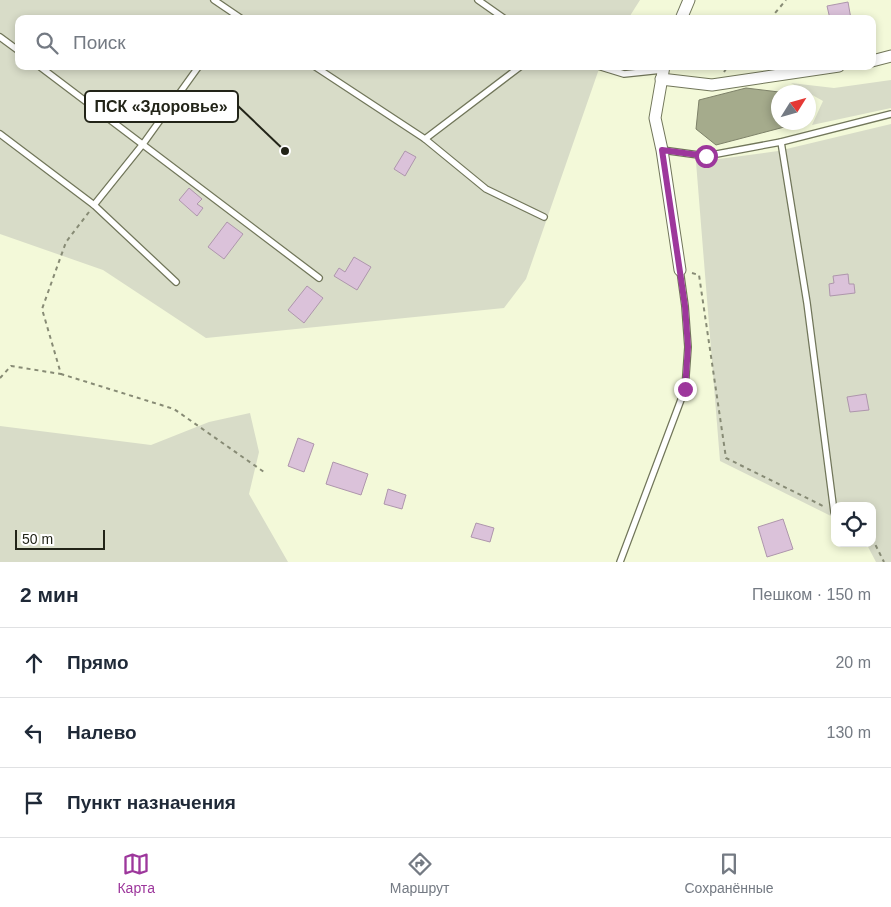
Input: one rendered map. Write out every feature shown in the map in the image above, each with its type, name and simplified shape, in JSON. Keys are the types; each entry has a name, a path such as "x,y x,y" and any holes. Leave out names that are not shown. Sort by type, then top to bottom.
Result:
{"street":[{"path":"683,15 688,0"},
{"path":"876,60 891,56"},
{"path":"680,270 662,150 655,118 662,72 712,85 812,70"}],"lane":[{"path":"214,0 231,15"},
{"path":"478,0 499,15"},
{"path":"0,37 15,48"},
{"path":"44,70 319,278"},
{"path":"94,205 143,144 196,70"},
{"path":"320,70 424,139 486,189 544,217"},
{"path":"424,139 516,70"},
{"path":"611,70 624,74 662,72"},
{"path":"662,150 706,156 781,142 891,114"},
{"path":"0,134 94,205 176,282"},
{"path":"781,142 807,303 833,502"},
{"path":"620,562 685,389 688,347 680,270"}],"path":[{"path":"773,15 786,0"},
{"path":"61,374 42,309 66,242 94,205"},
{"path":"680,270 699,275 726,458 831,510"},
{"path":"0,378 11,366 61,374 174,409 264,472"},
{"path":"876,546 884,562"}],"shaded area":[{"path":"0,0 640,0 631,15 15,15 15,70 599,70 526,279 504,308 206,338 103,270 0,234"},
{"path":"891,80 891,108 816,124 816,116 823,101 816,97 816,86 834,88"},
{"path":"746,88 771,91 771,130 773,130 716,145 696,129 699,100"},
{"path":"891,124 891,562 876,562 868,547 876,547 876,502 831,502 831,516 720,461 696,162 778,151"},
{"path":"250,413 259,452 249,494 288,562 0,562 0,426 151,445 209,422"}],"building":[{"path":"848,2 850,15 829,15 827,6"},
{"path":"405,151 416,157 405,176 394,169"},
{"path":"189,188 202,199 197,204 203,208 197,216 179,200"},
{"path":"227,222 243,234 224,259 208,247"},
{"path":"354,257 371,267 357,290 334,276 339,268 345,272"},
{"path":"848,274 849,284 854,284 855,293 830,296 829,284 834,283 833,276"},
{"path":"307,286 323,298 304,323 288,310"},
{"path":"866,394 869,410 850,412 847,397"},
{"path":"298,438 314,444 304,472 288,466"},
{"path":"333,462 368,474 361,495 326,484"},
{"path":"388,489 406,495 402,509 384,504"},
{"path":"783,519 793,549 767,557 758,527"},
{"path":"476,523 494,528 490,542 471,537"}],"place":[{"name":"ПСК «Здоровье»","path":"285,151"}],"route":[{"path":"685,389 688,347 685,306 662,150 706,156"}]}
